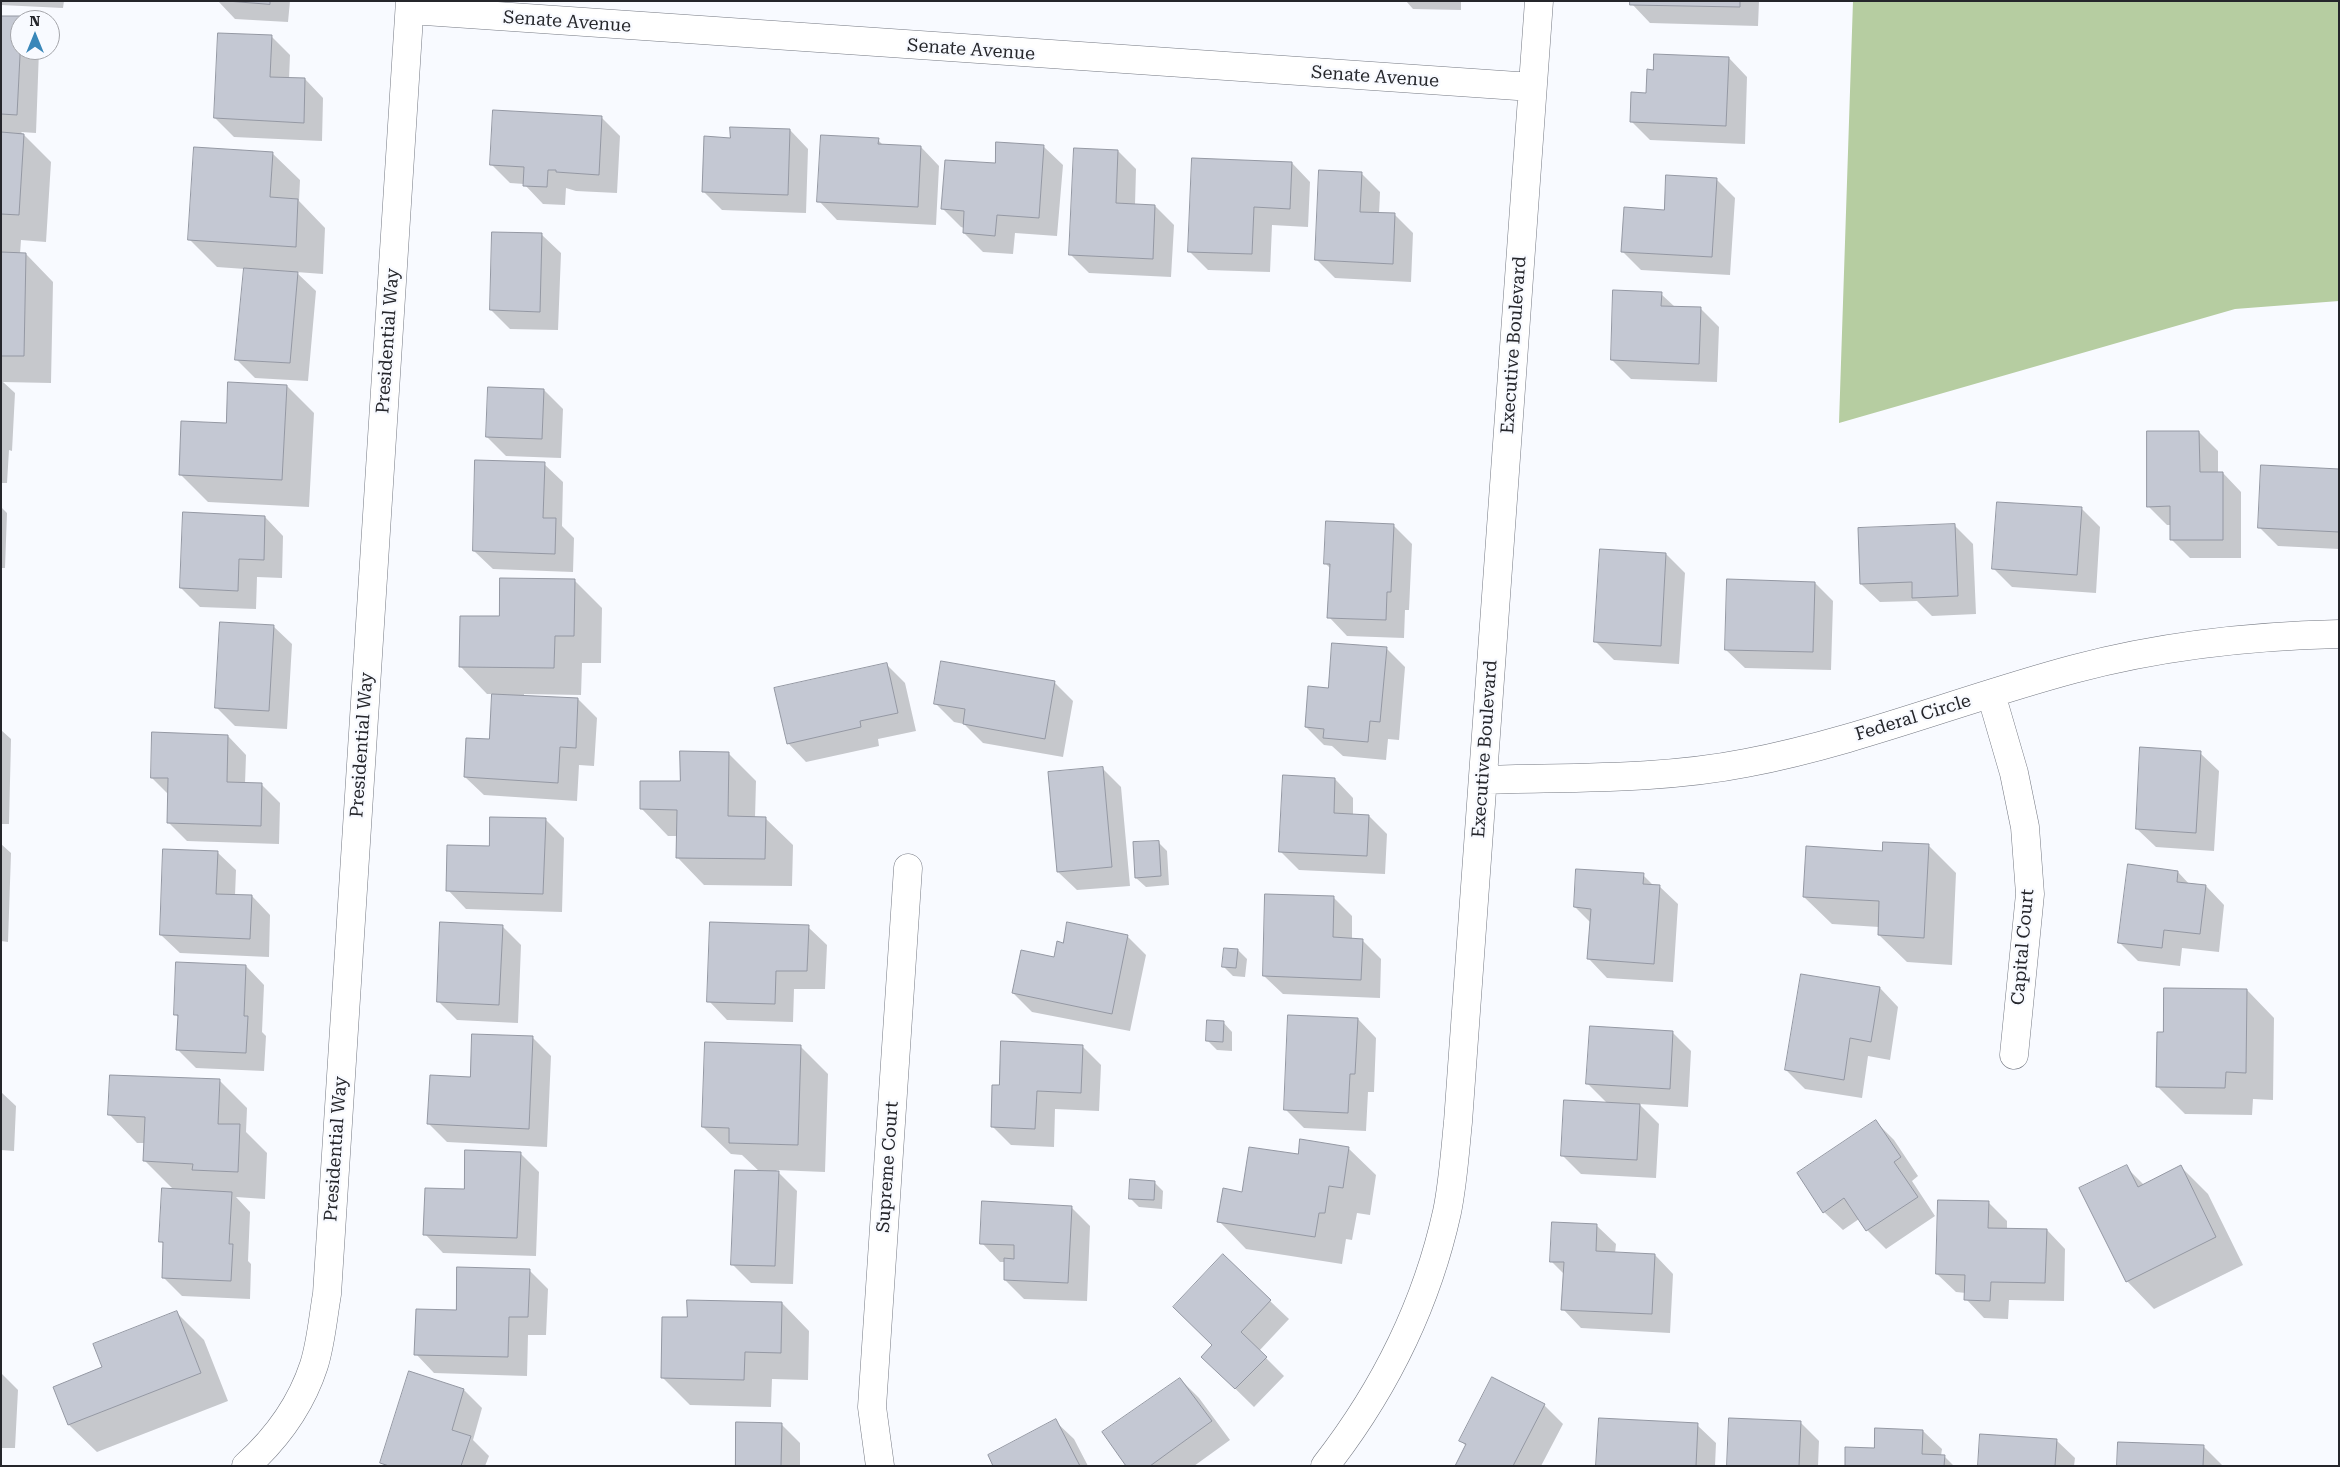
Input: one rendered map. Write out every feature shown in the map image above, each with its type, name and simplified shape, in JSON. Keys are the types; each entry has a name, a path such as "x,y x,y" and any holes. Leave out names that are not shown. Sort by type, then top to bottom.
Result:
{"street":[{"name":"Executive Boulevard","path":"1325,1466 1356,1425 1387,1373 1413,1321 1427,1285 1447,1211 1458,1122 1539,1"},
{"name":"Senate Avenue","path":"410,6 1532,87"},
{"name":"Presidential Way","path":"246,1466 268,1446 288,1420 306,1386 315,1364 327,1294 410,6"},
{"name":"Federal Circle","path":"1483,780 1660,774 1747,763 1848,737 2074,669 2130,655 2236,640 2286,635 2339,634"},
{"name":"Capital Court","path":"1991,694 2014,773 2025,827 2030,894 2014,1055"},
{"name":"Supreme Court","path":"880,1466 872,1407 908,868"}],"green space":[{"path":"1853,1 2339,1 2339,301 2235,309 1839,423"}],"building":[{"path":"227,1 270,1 270,4"},
{"path":"1630,1 1740,1 1740,7 1630,5"},
{"path":"1,16 10,16 10,60 20,60 17,115 1,114"},
{"path":"218,33 272,35 270,77 305,78 304,123 214,118"},
{"path":"1654,54 1729,57 1726,126 1630,122 1631,92 1646,93 1647,69 1653,70"},
{"path":"493,110 602,116 599,175 548,170 547,187 523,186 524,167 490,165"},
{"path":"730,127 790,129 788,195 702,192 704,136 730,138"},
{"path":"1,132 24,134 19,215 1,214"},
{"path":"821,135 879,138 878,144 921,146 918,207 817,202"},
{"path":"996,142 1044,145 1039,218 997,215 995,236 963,233 964,211 941,209 945,160 995,163"},
{"path":"194,147 273,152 270,197 298,199 296,247 188,240"},
{"path":"1074,148 1118,150 1116,203 1155,205 1153,259 1069,255"},
{"path":"1192,158 1292,162 1290,209 1254,207 1252,254 1188,252"},
{"path":"1319,170 1362,172 1360,212 1395,213 1393,264 1315,260"},
{"path":"1666,175 1717,178 1712,257 1621,252 1624,207 1664,210"},
{"path":"492,232 542,233 540,312 490,310"},
{"path":"1,252 26,253 24,356 1,356"},
{"path":"244,268 298,272 290,363 235,360"},
{"path":"1613,290 1662,292 1661,306 1701,307 1699,364 1611,360"},
{"path":"228,382 287,385 282,480 179,475 181,421 226,423"},
{"path":"488,387 544,389 542,439 486,437"},
{"path":"2147,431 2199,431 2200,472 2223,472 2223,540 2170,540 2170,506 2147,507"},
{"path":"475,460 545,462 543,518 556,518 555,554 473,551"},
{"path":"2261,465 2339,469 2339,532 2258,528"},
{"path":"1997,502 2082,507 2077,575 1992,569"},
{"path":"183,512 265,516 264,560 239,559 238,591 180,588"},
{"path":"1326,521 1394,524 1391,592 1387,592 1386,620 1327,618 1330,564 1324,564"},
{"path":"1955,524 1958,596 1912,598 1912,582 1860,584 1858,528"},
{"path":"1600,549 1666,553 1661,646 1594,642"},
{"path":"500,578 575,579 574,636 555,636 554,668 459,667 460,616 499,616"},
{"path":"1727,579 1815,582 1813,652 1725,650"},
{"path":"220,622 274,625 269,711 215,708"},
{"path":"1332,643 1387,647 1380,722 1370,721 1368,742 1323,738 1324,729 1305,727 1308,686 1328,688"},
{"path":"941,661 1055,681 1045,739 963,724 965,709 934,704"},
{"path":"887,663 898,713 860,721 861,727 787,744 774,688"},
{"path":"492,694 578,698 576,748 560,747 558,783 464,777 466,738 489,739"},
{"path":"152,732 228,735 227,782 262,783 261,826 167,823 168,778 151,778"},
{"path":"2140,747 2201,751 2196,833 2136,829"},
{"path":"680,751 729,752 728,816 766,817 765,859 676,858 677,810 640,809 640,781 680,781"},
{"path":"1103,767 1112,867 1057,872 1048,772"},
{"path":"1283,775 1335,778 1334,813 1369,815 1367,856 1279,852"},
{"path":"490,817 546,818 543,894 446,891 447,845 489,846"},
{"path":"1159,841 1161,876 1135,878 1133,842"},
{"path":"1883,842 1929,844 1924,938 1878,935 1879,901 1803,897 1806,846 1882,851"},
{"path":"163,849 218,851 216,894 252,895 250,939 160,935"},
{"path":"2128,864 2178,871 2177,882 2206,885 2200,934 2164,930 2162,948 2118,943"},
{"path":"1576,869 1644,873 1643,884 1660,885 1654,964 1587,959 1591,909 1574,907"},
{"path":"1265,894 1334,896 1333,937 1363,939 1361,980 1263,976"},
{"path":"440,922 503,925 499,1005 437,1002"},
{"path":"710,922 809,925 807,971 776,971 775,1004 707,1002"},
{"path":"1067,922 1128,935 1112,1014 1012,993 1021,950 1054,957 1057,941 1063,943"},
{"path":"1224,948 1238,949 1236,968 1222,967"},
{"path":"176,962 246,965 244,1016 248,1016 246,1053 176,1050 178,1015 174,1015"},
{"path":"1801,974 1880,987 1871,1042 1850,1038 1844,1080 1785,1070"},
{"path":"2164,988 2247,989 2246,1073 2226,1072 2225,1088 2156,1087 2157,1032 2163,1032"},
{"path":"1288,1015 1358,1018 1355,1074 1350,1074 1348,1113 1284,1110"},
{"path":"1207,1020 1224,1021 1223,1042 1206,1041"},
{"path":"1590,1026 1673,1031 1670,1089 1586,1084"},
{"path":"472,1034 533,1036 529,1129 427,1124 430,1075 470,1077"},
{"path":"1001,1041 1083,1045 1081,1093 1037,1091 1035,1129 991,1127 992,1085 999,1085"},
{"path":"705,1042 801,1045 798,1145 729,1143 729,1128 702,1127"},
{"path":"110,1075 220,1079 218,1124 240,1124 238,1172 192,1170 193,1164 143,1161 145,1117 108,1115"},
{"path":"1564,1100 1640,1104 1637,1160 1561,1156"},
{"path":"1876,1120 1901,1157 1894,1162 1918,1197 1866,1231 1844,1198 1823,1213 1797,1173"},
{"path":"1300,1139 1349,1147 1343,1188 1329,1186 1325,1213 1319,1213 1315,1237 1217,1222 1223,1188 1242,1192 1249,1147 1298,1154"},
{"path":"465,1150 521,1152 517,1238 423,1235 425,1188 464,1189"},
{"path":"2127,1165 2138,1187 2181,1165 2216,1237 2126,1282 2079,1188"},
{"path":"735,1170 779,1171 775,1266 731,1265"},
{"path":"1130,1179 1155,1181 1154,1200 1129,1199"},
{"path":"162,1188 232,1192 229,1244 233,1244 231,1281 162,1278 163,1242 159,1242"},
{"path":"1938,1200 1989,1201 1988,1228 2047,1229 2045,1283 1991,1282 1990,1301 1964,1300 1965,1275 1936,1274"},
{"path":"982,1201 1072,1206 1068,1283 1004,1280 1004,1258 1014,1259 1014,1245 980,1244"},
{"path":"1552,1222 1597,1224 1596,1251 1655,1254 1652,1314 1561,1310 1564,1262 1550,1262"},
{"path":"1223,1254 1271,1300 1241,1332 1267,1357 1235,1389 1201,1357 1212,1345 1173,1307"},
{"path":"457,1267 530,1269 528,1317 509,1317 508,1357 414,1355 416,1309 456,1310"},
{"path":"687,1300 782,1302 781,1353 745,1352 744,1380 661,1378 662,1317 687,1317"},
{"path":"177,1311 201,1373 68,1425 53,1387 102,1367 93,1344"},
{"path":"409,1371 464,1389 452,1430 471,1436 461,1466 389,1466 380,1463"},
{"path":"1492,1377 1545,1404 1513,1466 1455,1466 1466,1444 1459,1441"},
{"path":"1180,1378 1212,1421 1150,1466 1126,1466 1102,1432"},
{"path":"1599,1418 1698,1423 1696,1466 1596,1466"},
{"path":"1729,1418 1801,1421 1799,1466 1727,1466"},
{"path":"1056,1419 1080,1466 993,1466 988,1455"},
{"path":"736,1422 782,1423 781,1466 735,1466"},
{"path":"1875,1428 1923,1430 1922,1454 1945,1455 1944,1466 1845,1466 1845,1447 1874,1448"},
{"path":"1980,1434 2057,1439 2055,1466 1978,1466"},
{"path":"2118,1442 2204,1445 2203,1466 2117,1466"}]}
